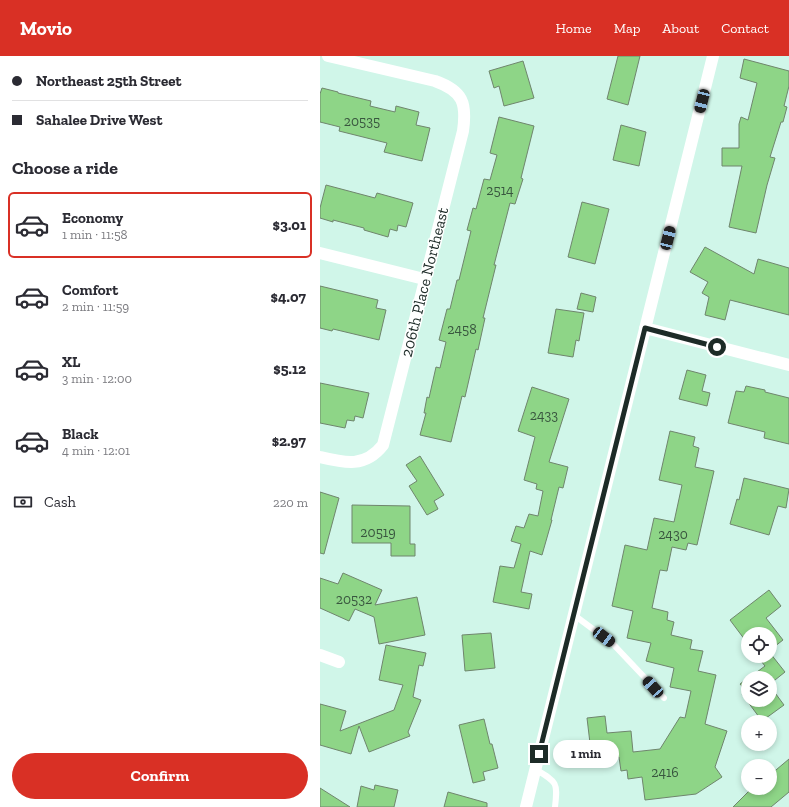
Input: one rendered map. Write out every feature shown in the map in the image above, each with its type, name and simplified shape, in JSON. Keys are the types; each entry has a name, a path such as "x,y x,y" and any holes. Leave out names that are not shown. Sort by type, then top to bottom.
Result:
{"street":[{"name":"206th Place Northeast","path":"320,457 348,462 358,462 370,458 383,445 424,279 463,131 464,110 462,100 456,92 448,86 435,81 328,56"},
{"path":"526,807 713,56"},
{"path":"320,252 424,279"},
{"path":"645,328 789,365"},
{"path":"320,655 339,662"}],"lane":[{"path":"574,615 613,644 664,698"},
{"path":"535,769 552,779 557,789 555,807"}],"building":[{"path":"618,56 640,56 628,105 607,99"},
{"path":"744,59 789,71 789,86 784,106 787,107 770,157 775,158 756,233 729,227 742,166 722,166 722,148 739,148 739,124 741,117 748,120 757,83 740,78"},
{"path":"523,61 534,98 504,106 499,86 494,88 489,71"},
{"path":"322,88 371,101 370,106 395,112 396,106 419,112 416,125 430,128 422,161 384,152 387,143 339,131 340,127 320,122 320,94"},
{"path":"499,117 534,126 521,178 523,179 515,204 510,203 494,265 496,265 483,318 485,318 478,350 476,349 465,397 462,396 451,442 420,435 426,413 424,413 427,397 429,398 436,367 440,368 446,342 439,340 447,309 450,309 457,280 459,280 471,231 467,230 473,208 476,209 484,179 490,180 497,155 490,153"},
{"path":"621,125 646,132 639,166 613,160"},
{"path":"326,185 375,198 377,193 413,203 406,227 398,225 397,231 390,229 388,237 364,230 364,228 320,218 320,208"},
{"path":"582,202 609,209 595,264 568,257"},
{"path":"705,247 754,274 758,259 789,268 789,315 730,300 725,320 705,315 709,297 702,293 708,282 690,272"},
{"path":"320,286 378,300 376,308 386,310 379,340 333,329 332,331 320,328"},
{"path":"581,293 596,297 593,312 577,309"},
{"path":"556,309 584,313 579,341 576,340 573,357 548,353"},
{"path":"687,370 706,375 702,391 710,393 707,406 679,399"},
{"path":"320,383 369,393 363,418 355,416 354,421 347,420 345,428 320,423"},
{"path":"746,386 765,390 765,392 789,398 789,444 764,438 765,432 728,423 736,391 744,392"},
{"path":"532,387 569,399 549,462 568,467 563,488 559,487 552,520 542,555 530,551 521,592 532,594 529,609 493,602 500,566 514,568 521,544 511,541 516,526 524,528 529,514 538,516 543,491 536,489 537,484 524,480 535,437 518,431"},
{"path":"670,431 695,437 693,446 699,448 695,467 714,471 697,545 688,543 686,550 672,547 667,571 660,570 652,608 668,612 667,620 674,622 671,635 692,640 690,649 703,651 698,671 716,675 705,724 727,731 715,767 722,777 696,794 645,800 642,777 628,779 627,770 621,771 619,757 592,760 587,718 605,716 607,733 631,731 633,752 660,749 680,717 685,718 691,691 670,687 674,668 646,661 651,643 627,638 633,611 612,606 625,545 647,550 654,518 674,522 682,485 659,480"},
{"path":"420,456 444,495 434,501 438,509 427,515 409,486 417,481 406,465"},
{"path":"744,478 789,489 786,508 778,506 769,535 730,524 737,499 739,500"},
{"path":"320,492 339,498 324,554 320,553"},
{"path":"352,505 410,506 410,544 415,544 415,556 391,556 391,543 352,543"},
{"path":"343,573 382,590 375,605 417,597 425,635 379,644 374,617 355,609 349,621 320,608 320,578 338,584"},
{"path":"769,590 781,606 766,618 773,627 741,627 741,635 730,620"},
{"path":"777,632 783,640 777,645"},
{"path":"491,633 495,668 465,671 462,635"},
{"path":"386,645 426,653 423,666 419,665 413,697 421,700 408,732 410,736 369,752 359,726 351,754 320,745 320,704 346,711 340,731 394,710 403,685 379,680"},
{"path":"777,662 785,672 777,678 777,671 758,671 765,666 763,663"},
{"path":"777,696 784,705 770,715 758,715 752,707 777,707"},
{"path":"484,719 498,768 483,772 485,780 473,783 459,725"},
{"path":"789,759 789,792 771,807 733,807 745,795 777,795 777,769"},
{"path":"375,785 398,790 394,807 357,807 361,786 374,790"},
{"path":"320,788 350,807 320,807"},
{"path":"448,792 487,803 487,807 444,807"}],"route":[{"path":"539,754 645,328 717,347"}]}
